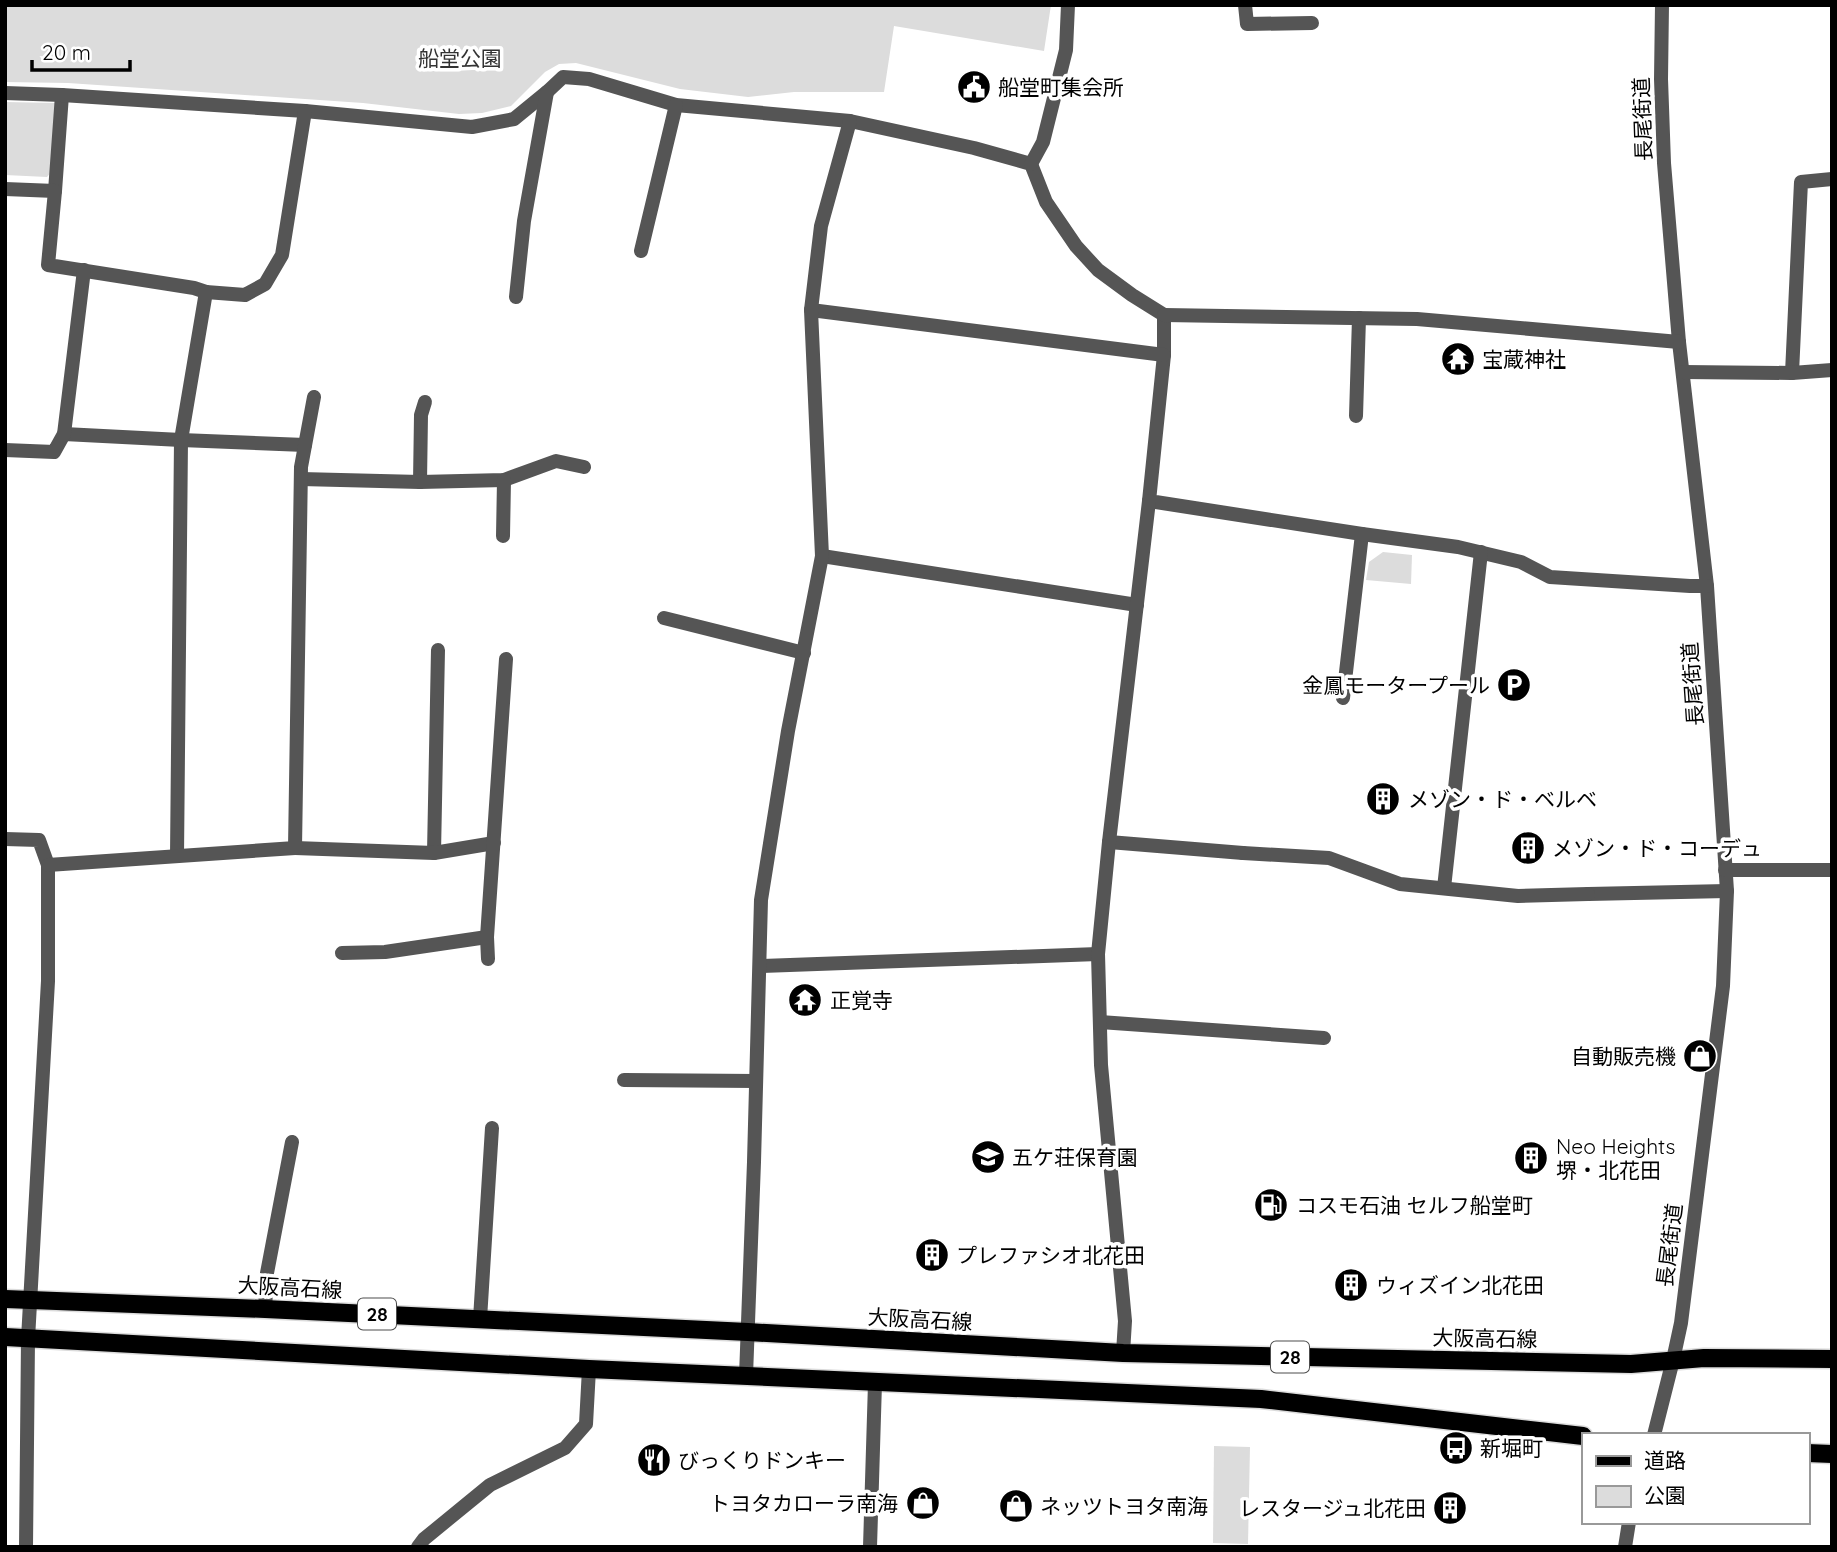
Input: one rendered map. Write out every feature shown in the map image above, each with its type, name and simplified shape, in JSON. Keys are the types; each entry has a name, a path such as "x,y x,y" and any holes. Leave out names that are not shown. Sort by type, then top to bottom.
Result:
{"main road":[{"name":"大阪高石線","path":"5,1299 480,1319 1123,1353 1631,1364 1704,1358 1832,1359"},
{"name":"28","path":"5,1337 589,1369 1270,1400 1582,1436"},
{"path":"1809,1453 1832,1454"}],"street":[{"path":"1031,164 1043,142 1066,50 1068,5"},
{"path":"1245,5 1247,24 1312,23"},
{"name":"長尾街道","path":"1655,1433 1681,1323 1721,999 1727,891 1707,586 1679,342 1664,163 1662,5"},
{"path":"5,93 62,94 305,111 472,127 514,119 563,77 589,79 676,105 850,121 974,148 1031,164"},
{"path":"516,297 524,221 547,92"},
{"path":"62,94 48,265 206,292 245,295 265,284 282,256 305,111"},
{"path":"641,251 676,105"},
{"path":"746,1376 761,900 822,556 811,310 821,226 850,121"},
{"path":"1031,164 1046,202 1076,246 1098,270 1164,315 1417,319 1679,342"},
{"path":"1792,373 1801,182 1832,179"},
{"path":"5,189 55,191"},
{"path":"5,450 54,452 64,434 84,270"},
{"path":"177,856 181,440 206,292"},
{"path":"811,310 1164,355"},
{"path":"1123,1353 1125,1321 1101,1065 1098,954 1149,501 1164,355 1164,315"},
{"path":"1356,415 1360,318"},
{"path":"1683,372 1792,373 1832,370"},
{"path":"295,848 301,479 314,397"},
{"path":"420,482 421,415 425,402"},
{"path":"64,434 305,446"},
{"path":"301,479 420,482 504,480 556,461 584,467"},
{"path":"503,536 504,480"},
{"path":"1149,501 1458,547 1521,562 1550,577 1707,586"},
{"path":"1343,698 1362,534"},
{"path":"1444,888 1481,552"},
{"path":"822,556 1137,605"},
{"path":"664,618 804,653"},
{"path":"434,853 438,650"},
{"path":"488,959 487,937 506,659"},
{"path":"5,839 39,840 48,865 48,981 30,1300 26,1547"},
{"path":"1109,842 1329,858 1400,884 1518,895 1727,891"},
{"path":"48,865 295,848 434,853 494,843"},
{"path":"1725,870 1832,870"},
{"path":"342,953 385,952 487,937"},
{"path":"760,966 1098,954"},
{"path":"1100,1022 1324,1038"},
{"path":"624,1080 756,1081"},
{"path":"480,1319 492,1128"},
{"path":"265,1309 267,1273 292,1142"},
{"path":"418,1547 424,1539 490,1485 565,1448 586,1424 589,1369"},
{"path":"870,1547 875,1383"},
{"path":"1625,1547 1629,1524"}],"green space":[{"name":"船堂公園","path":"5,5 1051,5 1044,51 894,26 884,92 794,92 748,97 680,89 576,63 559,64 545,72 511,106 482,113 459,114 363,103 68,83 5,82"},
{"path":"5,102 56,103 53,170 47,177 5,175"},
{"path":"1383,552 1412,555 1411,584 1366,580 1369,562"},
{"path":"1214,1446 1250,1447 1248,1544 1213,1543"}],"place":[{"name":"船堂町集会所","path":"974,87"},
{"name":"宝蔵神社","path":"1458,359"},
{"name":"金鳳モータープール","path":"1514,685"},
{"name":"メゾン・ド・ベルベ","path":"1383,799"},
{"name":"メゾン・ド・コーデュ","path":"1528,848"},
{"name":"正覚寺","path":"805,1000"},
{"name":"自動販売機","path":"1700,1056"},
{"name":"五ケ荘保育園","path":"988,1157"},
{"name":"Neo Heights 堺・北花田","path":"1531,1158"},
{"name":"コスモ石油 セルフ船堂町","path":"1271,1205"},
{"name":"プレファシオ北花田","path":"932,1255"},
{"name":"ウィズイン北花田","path":"1351,1285"},
{"name":"新堀町","path":"1456,1448"},
{"name":"びっくりドンキー","path":"654,1460"},
{"name":"トヨタカローラ南海","path":"923,1503"},
{"name":"ネッツトヨタ南海","path":"1016,1506"},
{"name":"レスタージュ北花田","path":"1450,1508"}]}
